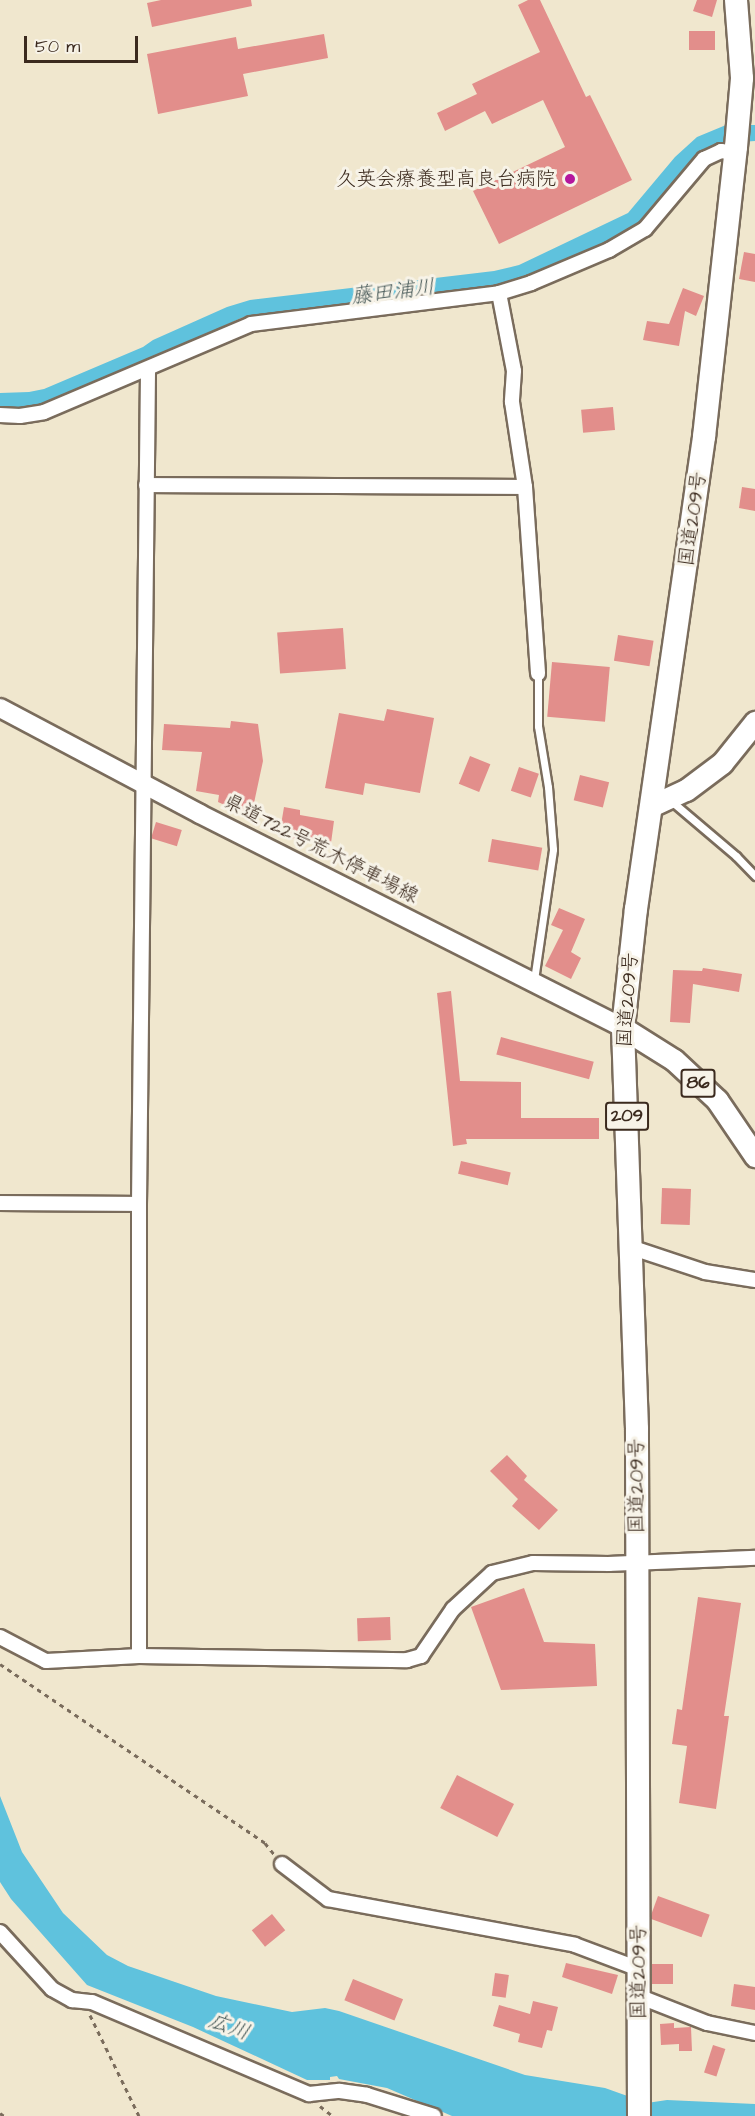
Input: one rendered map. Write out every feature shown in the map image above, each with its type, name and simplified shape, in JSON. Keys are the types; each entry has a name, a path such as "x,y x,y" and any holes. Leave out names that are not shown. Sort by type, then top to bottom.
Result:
{"highway":[{"name":"国道209号","path":"639,2116 637,1430 623,1028 636,909 660,803 736,150 742,78 736,0"}],"main road":[{"name":"県道722号荒木停車場線","path":"0,708 142,783 623,1028"},
{"path":"660,803 722,764 755,722"},
{"name":"86","path":"623,1028 674,1060 717,1100 755,1156"}],"street":[{"path":"0,415 20,416 44,412 251,324 499,292 531,283 609,250 645,229 673,199 704,159 721,151 736,150"},
{"path":"499,292 514,371 512,402 525,487 538,674"},
{"path":"140,1656 139,1204 148,369"},
{"path":"146,485 525,487"},
{"path":"0,1203 139,1204"},
{"path":"630,1247 705,1272 755,1280"},
{"path":"0,1637 46,1661 140,1656 407,1660 421,1656 453,1609 492,1573 533,1563 638,1563 755,1558"},
{"path":"282,1864 328,1899 574,1945 639,1969"},
{"path":"0,1932 52,1989 72,2000 92,2002 309,2094 340,2091 367,2095 434,2116"},
{"path":"638,1996 707,2023 755,2033"}],"lane":[{"path":"534,983 553,849 548,787 538,726 538,674"},
{"path":"660,803 736,856 755,876"}],"path":[{"path":"0,1664 266,1843 282,1864"},
{"path":"83,2001 140,2116"},
{"path":"0,2113 4,2116"}],"water":[{"name":"藤田浦川","path":"726,125 755,125 755,141 726,143 702,152 653,213 606,244 553,268 497,288 241,318 151,361 43,406 0,409 0,393 44,389 143,347 153,340 227,307 250,300 494,271 519,265 628,213 675,157 697,137"},
{"name":"広川","path":"0,1796 22,1852 63,1913 107,1955 128,1966 216,1996 292,2012 325,2008 339,2011 525,2075 605,2088 647,2103 667,2100 755,2104 755,2116 452,2116 387,2088 339,2079 337,2076 330,2077 330,2080 307,2080 193,2027 87,1985 11,1899 0,1882"}],"building":[{"path":"161,0 251,0 252,6 152,27 147,3"},
{"path":"528,0 540,0 586,97 590,95 632,180 499,244 473,191 565,147 543,100 492,124 485,111 445,131 437,113 477,94 472,84 540,52 518,5"},
{"path":"697,0 717,0 712,17 693,11"},
{"path":"689,31 715,31 715,50 689,50"},
{"path":"324,34 328,58 243,74 248,96 158,114 147,54 236,37 238,49"},
{"path":"744,252 755,254 755,282 739,279"},
{"path":"683,288 704,296 696,316 685,311 679,346 643,340 647,321 669,324"},
{"path":"613,407 615,430 583,433 581,410"},
{"path":"742,487 755,489 755,511 739,508"},
{"path":"343,628 346,669 280,674 277,633"},
{"path":"618,635 654,641 649,666 614,661"},
{"path":"552,662 610,667 605,722 547,717"},
{"path":"387,709 434,718 420,793 365,783 363,795 325,788 339,713 384,721"},
{"path":"231,721 258,724 263,761 251,817 218,802 219,795 196,791 202,752 162,750 164,724 230,728"},
{"path":"470,756 490,764 479,792 459,784"},
{"path":"519,767 539,774 531,797 511,791"},
{"path":"580,775 609,782 603,807 574,800"},
{"path":"284,807 300,810 300,815 334,821 331,843 279,837"},
{"path":"156,822 182,830 177,846 151,838"},
{"path":"492,839 542,848 538,871 488,862"},
{"path":"559,908 585,919 571,952 581,958 571,979 545,966 563,930 551,925"},
{"path":"703,968 742,974 739,992 693,984 690,1023 670,1022 673,970 702,971"},
{"path":"451,991 460,1081 521,1082 521,1118 599,1118 599,1139 466,1139 467,1144 453,1146 437,993"},
{"path":"501,1037 594,1062 589,1079 496,1054"},
{"path":"461,1161 511,1172 508,1185 458,1174"},
{"path":"662,1188 691,1189 690,1225 661,1224"},
{"path":"507,1455 527,1476 524,1480 558,1510 539,1530 512,1506 518,1499 490,1471"},
{"path":"524,1588 544,1642 595,1644 597,1686 501,1690 471,1607"},
{"path":"698,1597 741,1603 724,1716 729,1716 716,1809 679,1803 687,1746 672,1744 677,1709 682,1710"},
{"path":"390,1617 391,1640 358,1641 357,1618"},
{"path":"457,1775 514,1804 497,1837 440,1808"},
{"path":"658,1896 710,1915 701,1937 650,1919"},
{"path":"272,1914 285,1930 265,1947 252,1930"},
{"path":"566,1963 618,1975 612,1994 562,1977"},
{"path":"652,1964 673,1964 673,1984 652,1984"},
{"path":"495,1973 509,1975 506,1998 492,1996"},
{"path":"353,1979 403,1999 394,2021 344,2000"},
{"path":"734,1984 755,1987 755,2010 731,2006"},
{"path":"533,2001 558,2007 552,2031 547,2030 542,2048 518,2042 520,2034 493,2026 499,2005 530,2014"},
{"path":"674,2023 674,2028 691,2027 692,2051 679,2051 679,2044 661,2045 660,2024"},
{"path":"713,2045 725,2049 716,2077 704,2073"}],"place":[{"name":"久英会療養型高良台病院","path":"570,179"}]}
